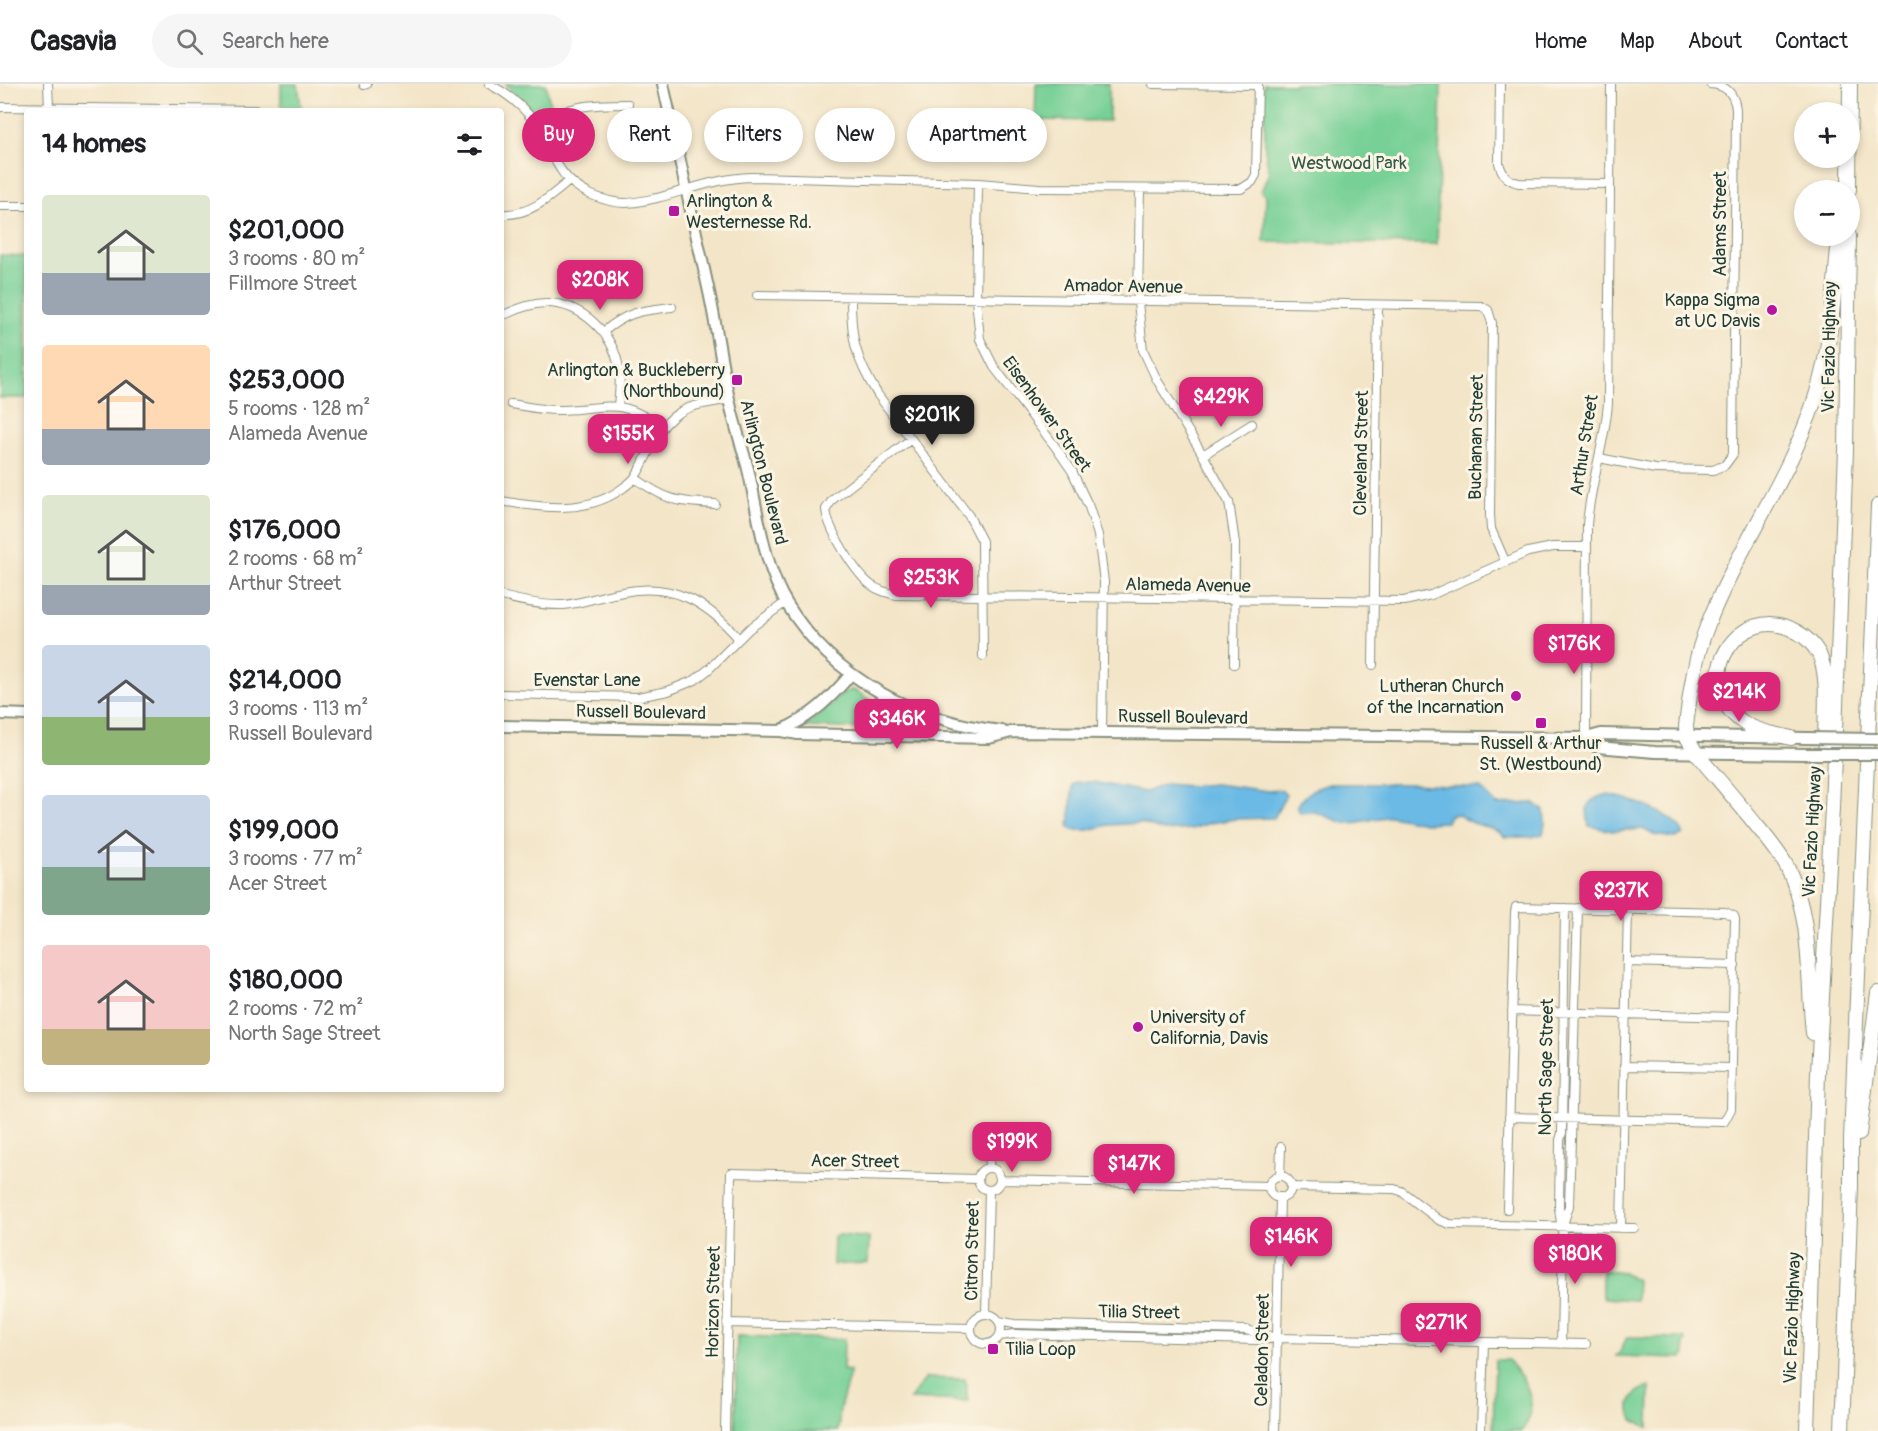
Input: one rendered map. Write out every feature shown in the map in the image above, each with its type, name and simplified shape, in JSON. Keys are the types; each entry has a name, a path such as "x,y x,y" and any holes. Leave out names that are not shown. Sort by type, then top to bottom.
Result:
{"highway":[{"path":"1850,84 1850,102"},
{"path":"1818,1073 1809,996 1806,931 1796,888 1776,849 1696,753 1687,737 1686,726 1696,661 1707,624 1792,456 1815,401 1829,336 1838,246"},
{"name":"Vic Fazio Highway","path":"1807,1431 1818,1073 1832,808 1846,450 1849,246"},
{"path":"1842,1431 1851,1139 1878,506"},
{"path":"1791,738 1744,723 1722,699 1718,678 1723,656 1741,633 1759,626 1777,625 1793,629 1811,643 1818,652 1825,679 1824,732 1832,808"},
{"path":"1851,1186 1878,993"}],"main road":[{"name":"Arlington Boulevard","path":"663,84 709,293 729,399 769,560 786,602 802,626 819,645 850,674 885,695 918,712 963,725 1011,732"},
{"name":"Russell Boulevard","path":"781,731 799,723 817,710 850,674"},
{"path":"0,714 24,715"},
{"name":"Russell Boulevard","path":"504,726 781,731 798,734 988,738 1011,732 1586,738 1601,734 1878,739"},
{"name":"Russell Boulevard","path":"1586,738 1597,747 1654,752 1878,754"}],"street":[{"path":"0,107 48,108 48,84"},
{"path":"489,84 506,93 523,108"},
{"path":"556,162 569,182 607,201 626,203 640,202 726,179 751,177 978,183 1039,188 1237,189 1250,184 1256,175 1258,85 1153,84"},
{"path":"1500,84 1499,164 1509,180 1519,183 1610,184"},
{"name":"Arthur Street","path":"1586,738 1589,505 1608,403 1611,84"},
{"path":"1710,84 1728,90 1735,84"},
{"name":"Adams Street","path":"1599,458 1655,469 1713,470 1725,465 1733,454 1736,109 1734,98 1728,90"},
{"path":"572,108 628,104"},
{"path":"504,214 526,211 548,200 569,182"},
{"name":"Eisenhower Street","path":"978,183 976,299 978,332 986,355 1060,453 1083,491 1095,524 1103,565 1102,733"},
{"path":"1140,189 1138,302 1143,350 1157,380 1229,502 1235,543 1234,664"},
{"path":"0,206 24,206"},
{"name":"Amador Avenue","path":"757,295 1138,302 1472,304 1488,310"},
{"path":"851,297 851,328 861,365 878,395 976,527 982,541 984,597 982,656"},
{"path":"506,314 525,305 546,303 564,305 585,315 603,332 618,362 620,378 618,406"},
{"name":"Cleveland Street","path":"1373,665 1378,305"},
{"path":"603,332 622,317 634,312 672,307"},
{"name":"Buchanan Street","path":"1488,310 1492,323 1490,515 1491,529 1505,561"},
{"path":"504,501 532,506 569,507 587,505 612,495 635,478 661,428 676,415 691,407 729,399"},
{"path":"511,404 554,410 604,405 618,406 637,413 661,428"},
{"path":"1203,455 1252,424"},
{"name":"Alameda Avenue","path":"911,439 833,499 826,509 829,523 857,570 872,586 897,595 1404,601 1431,595 1505,561 1541,549 1587,547"},
{"path":"635,478 659,495 676,501 715,504"},
{"path":"504,597 562,605 621,592 658,589 701,603 715,613 739,639"},
{"name":"Evenstar Lane","path":"504,694 654,695 682,686 695,680 709,669 758,622 786,602"},
{"path":"1507,1209 1509,1117 1512,1011 1516,907 1730,913 1735,919 1734,1017 1731,1109 1724,1122 1509,1117"},
{"name":"North Sage Street","path":"1561,1344 1563,1226 1559,1208 1565,908"},
{"name":"North Sage Street","path":"1563,1226 1569,1206 1578,908"},
{"path":"1621,1228 1628,909"},
{"path":"1627,962 1735,965"},
{"path":"1512,1011 1734,1017"},
{"path":"1624,1066 1732,1068"},
{"path":"989,1168 990,1139"},
{"path":"1280,1176 1281,1147"},
{"path":"989,1168 996,1171 1000,1180 998,1186 989,1190 980,1185 978,1179 983,1170 989,1168"},
{"name":"Acer Street","path":"731,1173 978,1179"},
{"name":"Horizon Street","path":"725,1431 731,1173"},
{"path":"1280,1176 1289,1180 1291,1187 1286,1195 1280,1197 1272,1194 1269,1186 1271,1180 1280,1176"},
{"path":"1000,1180 1269,1186"},
{"path":"1291,1187 1395,1189 1401,1191 1439,1220 1450,1224 1635,1228"},
{"name":"Citron Street","path":"986,1314 989,1190"},
{"name":"Celadon Street","path":"1275,1431 1280,1197"},
{"path":"986,1314 999,1321 1001,1330 1000,1336 992,1343 982,1344 974,1338 970,1328 977,1316 986,1314"},
{"name":"Tilia Street","path":"999,1321 1014,1324 1246,1330 1277,1338"},
{"path":"727,1323 970,1328"},
{"name":"Tilia Street","path":"1000,1336 1014,1334 1586,1344"},
{"path":"1481,1431 1484,1342"}],"green space":[{"path":"281,84 298,84 301,107 281,107"},
{"path":"505,84 546,84 551,108 530,108"},
{"path":"1036,84 1109,84 1109,121 1047,120 1047,108 1035,108"},
{"name":"Westwood Park","path":"1264,84 1441,84 1437,244 1264,242 1266,196 1261,192 1269,172 1265,150"},
{"path":"0,255 24,256 24,398 0,398"},
{"path":"854,690 886,710 930,727 930,730 805,727 842,694"},
{"path":"834,1236 869,1238 868,1263 833,1265"},
{"path":"1602,1270 1623,1272 1637,1280 1636,1300 1604,1298"},
{"path":"737,1336 844,1339 843,1370 850,1371 850,1374 840,1408 838,1431 735,1431"},
{"path":"1627,1337 1684,1338 1686,1341 1684,1343 1685,1355 1682,1358 1616,1356"},
{"path":"1495,1360 1508,1360 1526,1385 1531,1403 1528,1422 1522,1431 1493,1431"},
{"path":"926,1378 965,1379 968,1401 910,1399"},
{"path":"1650,1387 1649,1428 1633,1420 1630,1403 1639,1391"}],"water":[{"path":"1077,782 1093,782 1145,792 1166,784 1190,786 1215,784 1268,791 1281,790 1286,795 1274,818 1235,819 1191,829 1164,831 1140,823 1073,830 1069,827 1073,785"},
{"path":"1329,784 1413,784 1480,788 1497,805 1533,803 1544,810 1543,834 1531,837 1505,837 1458,814 1449,815 1446,822 1425,823 1391,816 1344,823 1315,812 1300,813 1297,805 1312,790"},
{"path":"1604,795 1624,798 1649,807 1671,820 1683,834 1675,838 1654,835 1643,829 1612,831 1589,826 1588,806 1597,797"}],"place":[{"name":"Arlington & Westernesse Rd.","path":"674,211"},
{"name":"Kappa Sigma at UC Davis","path":"1772,310"},
{"name":"Arlington & Buckleberry (Northbound)","path":"737,380"},
{"name":"Lutheran Church of the Incarnation","path":"1516,696"},
{"name":"Russell & Arthur St. (Westbound)","path":"1541,723"},
{"name":"University of California, Davis","path":"1138,1027"},
{"name":"Tilia Loop","path":"993,1349"}]}
